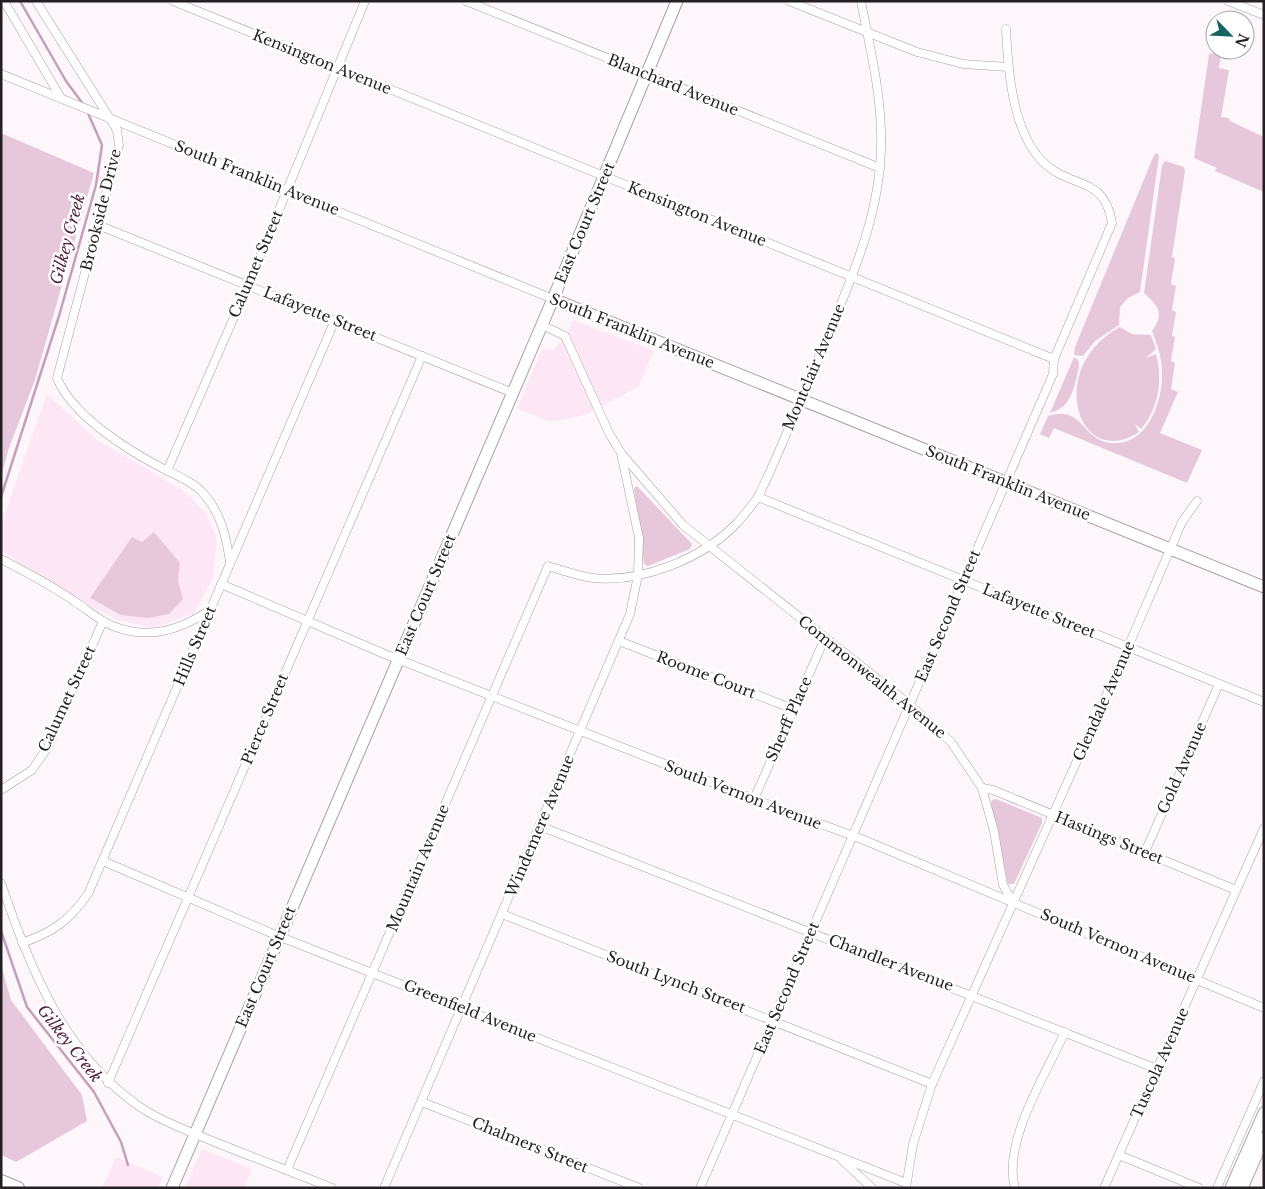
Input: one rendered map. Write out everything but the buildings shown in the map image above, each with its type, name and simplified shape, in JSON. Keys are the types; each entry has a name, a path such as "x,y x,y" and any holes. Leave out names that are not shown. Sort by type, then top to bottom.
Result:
{"main road":[{"name":"East Court Street","path":"172,1188 278,936 542,325 677,1"},
{"name":"South Franklin Avenue","path":"553,299 1170,548 1264,588"},
{"path":"1231,1188 1264,1113"},
{"path":"1242,1188 1264,1138"},
{"path":"1,1180 18,1188"}],"street":[{"path":"4,1 61,98"},
{"name":"Brookside Drive","path":"36,1 107,117 117,130 119,145 57,378 62,389 96,426 131,451 168,471"},
{"name":"Kensington Avenue","path":"173,1 1054,359"},
{"name":"Calumet Street","path":"168,471 248,285 365,1"},
{"name":"Blanchard Avenue","path":"466,1 880,168"},
{"path":"789,1 917,52 954,62 1008,67 1006,29"},
{"name":"Montclair Avenue","path":"548,566 593,578 638,575 674,563 709,547 736,524 758,497 852,277 867,239 875,204 880,168 881,132 874,66 861,1"},
{"path":"1228,1 1264,15"},
{"name":"East Second Street","path":"700,1188 1053,374 1054,359 1112,224 1109,206 1101,194 1090,186 1054,172 1039,158 1012,98 1008,67"},
{"name":"South Franklin Avenue","path":"1,74 553,299"},
{"name":"Lafayette Street","path":"98,225 513,393"},
{"name":"Hills Street","path":"22,943 47,934 74,914 88,894 335,320"},
{"name":"Commonwealth Avenue","path":"542,325 565,336 620,453 683,525 909,704 951,742 982,788 994,831 1003,885 1013,902"},
{"name":"Pierce Street","path":"108,1083 422,356"},
{"name":"Windemere Avenue","path":"384,1188 630,614 638,575 639,538 620,453"},
{"path":"168,471 202,491 217,511 226,535 230,563"},
{"name":"Lafayette Street","path":"758,497 1264,702"},
{"name":"Glendale Avenue","path":"1013,902 1128,648 1170,548 1182,522 1197,501"},
{"path":"1,559 39,579 112,626 137,633 165,631 191,623 210,610"},
{"name":"Mountain Avenue","path":"287,1170 548,566"},
{"name":"South Vernon Avenue","path":"221,584 398,659 852,836 1264,1008"},
{"name":"Calumet Street","path":"1,790 32,770 48,747 103,621"},
{"name":"Sherff Place","path":"754,799 824,638"},
{"name":"Roome Court","path":"619,641 793,709"},
{"name":"Gold Avenue","path":"1145,852 1219,684"},
{"name":"Hastings Street","path":"982,788 993,790 1236,890"},
{"name":"Chandler Avenue","path":"540,826 1157,1069"},
{"name":"Tuscola Avenue","path":"1104,1188 1264,828"},
{"name":"Greenfield Avenue","path":"103,861 278,936 732,1114 906,1185"},
{"path":"1,883 22,943 51,1007 70,1038 108,1083 144,1109 194,1134 332,1188"},
{"path":"906,1185 913,1144 932,1084 1013,902"},
{"name":"South Lynch Street","path":"502,914 932,1084"},
{"path":"1015,1188 1012,1158 1018,1133 1065,1032"},
{"path":"1217,1188 1264,1081"},
{"name":"Chalmers Street","path":"422,1102 639,1188"},
{"path":"1119,1155 1199,1188"},
{"name":"Greenfield Avenue","path":"840,1158 872,1188"}],"shaded area":[{"path":"1208,60 1220,60 1219,68 1229,70 1221,117 1229,118 1230,121 1264,137 1264,192 1215,171 1217,168 1194,158"},
{"path":"1,133 94,173 35,380 9,448 1,477"},
{"path":"1157,153 1159,156 1140,292 1128,298 1120,307 1119,325 1095,341 1083,356 1074,355 1075,347 1154,155"},
{"path":"1165,161 1184,167 1185,171 1172,257 1175,258 1171,284 1176,286 1172,310 1176,312 1172,336 1175,337 1171,361 1175,363 1171,389 1178,392 1160,433 1202,450 1187,483 1054,428 1049,438 1040,434 1048,416 1060,414 1068,415 1075,419 1100,440 1110,443 1123,442 1134,438 1143,430 1156,409 1162,384 1162,367 1152,331 1159,314 1156,306 1144,293 1162,165"},
{"path":"573,320 654,351 638,387 585,415 551,422 517,409 542,349 554,350 568,331"},
{"path":"1120,327 1132,334 1151,335 1156,349 1146,358 1156,354 1159,383 1156,403 1147,421 1141,429 1135,424 1139,432 1118,441 1100,438 1087,427 1078,410 1077,389 1082,366 1097,345"},
{"path":"1074,357 1078,360 1079,366 1072,394 1062,407 1050,413"},
{"path":"47,394 97,440 183,490 206,513 217,539 213,578 194,613 153,628 118,620 82,602 1,551 1,524"},
{"path":"637,486 692,544 690,549 648,566 644,564 634,488"},
{"path":"154,532 180,563 178,581 183,599 169,614 148,618 121,615 90,598 132,537 142,542"},
{"path":"996,799 1042,818 1042,823 1014,884 1008,884 1006,876 991,804 992,800"},
{"path":"1,965 11,1000 82,1095 87,1121 16,1162 1,1155"},
{"path":"202,1149 252,1169 244,1188 185,1188"},
{"path":"116,1157 163,1177 158,1188 102,1188"}],"waterway":[{"name":"Gilkey Creek","path":"20,1 66,81 83,104"},
{"name":"Gilkey Creek","path":"1,497 59,316 96,185 102,145 87,111"},
{"name":"Gilkey Creek","path":"1,931 27,1007 94,1092 121,1142 128,1165"}]}
